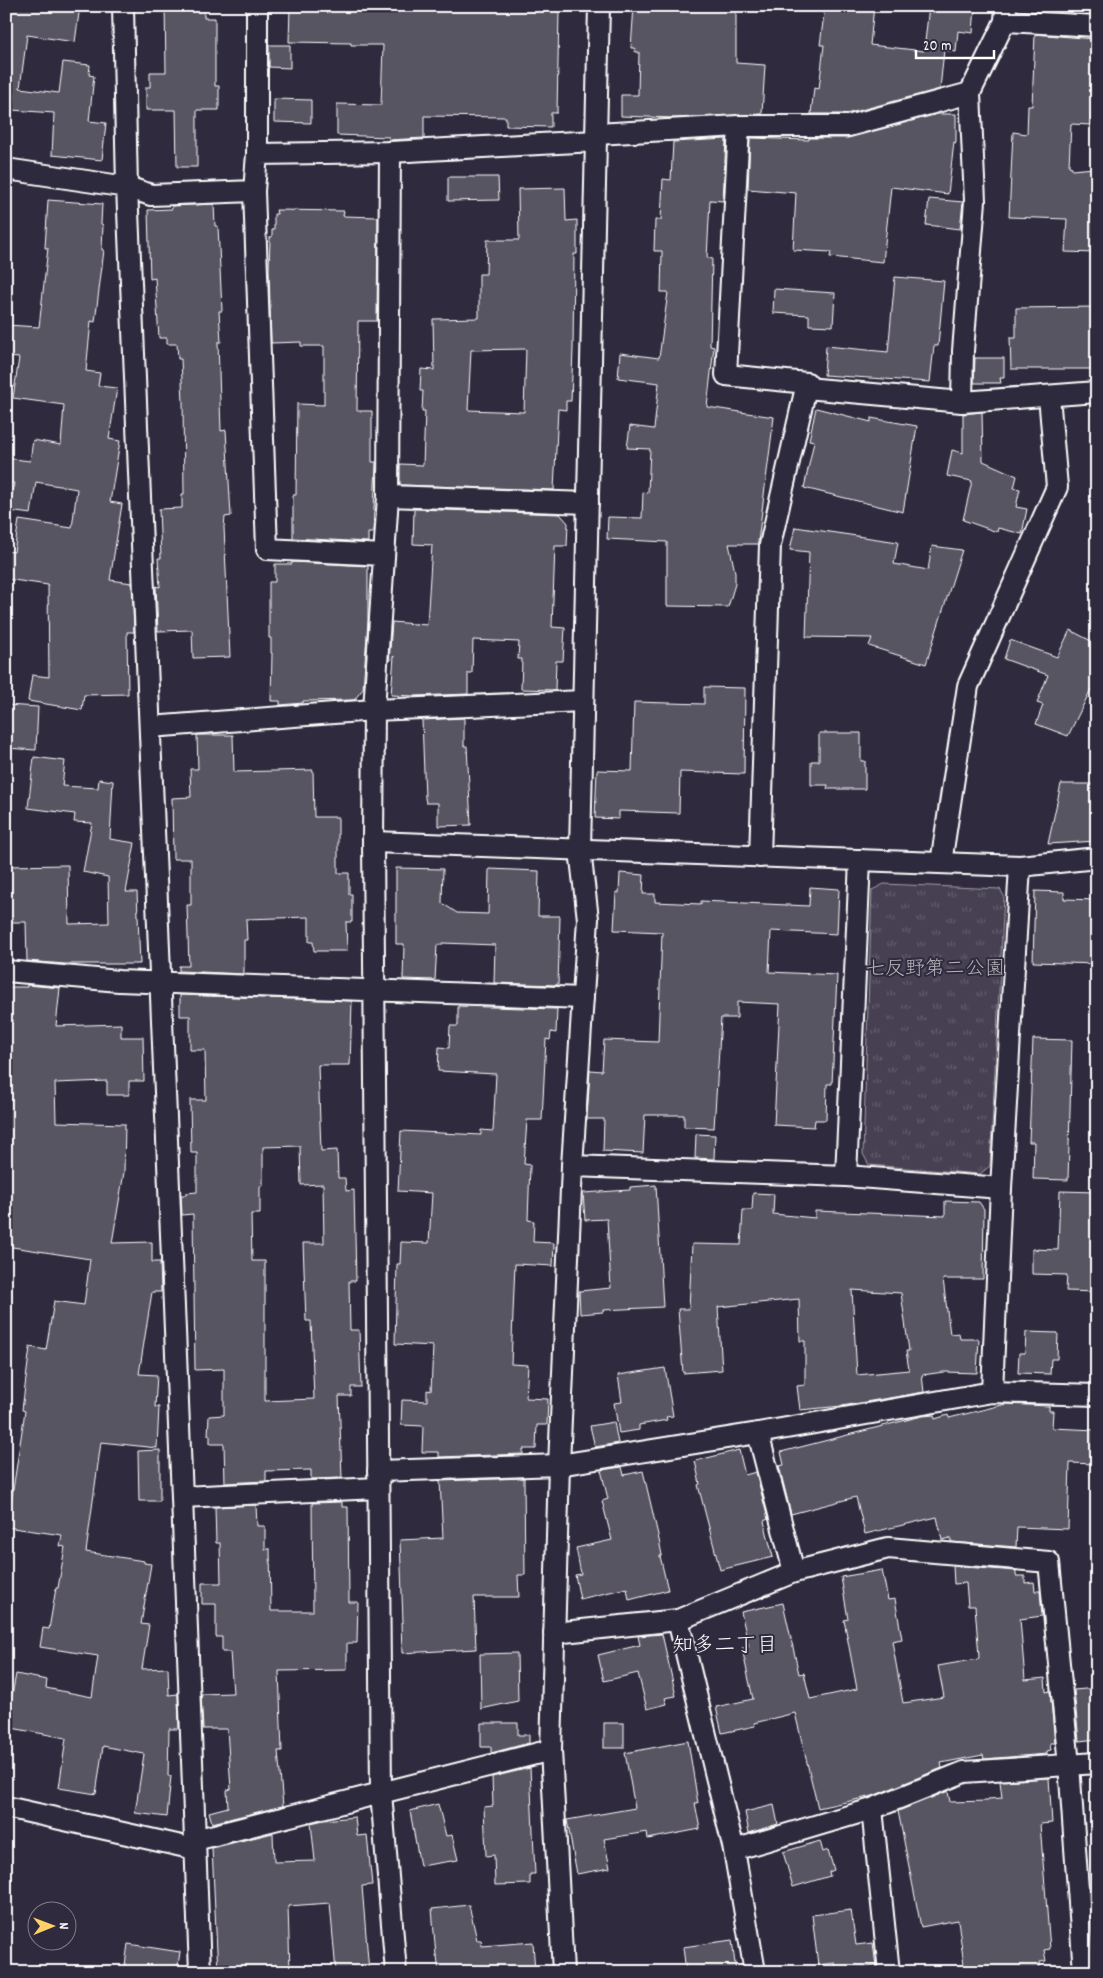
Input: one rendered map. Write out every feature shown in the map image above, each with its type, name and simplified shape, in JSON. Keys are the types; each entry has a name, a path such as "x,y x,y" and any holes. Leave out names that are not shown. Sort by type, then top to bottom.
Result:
{"street":[{"path":"123,6 127,187 200,1972"},
{"path":"257,6 257,154 254,191 267,549 384,555"},
{"path":"563,1972 551,1750 559,1465 572,1166 588,919 580,850 599,6"},
{"path":"962,402 962,351 976,201 970,93 1005,14 1097,26"},
{"path":"257,154 390,152 739,126 848,126 970,93"},
{"path":"739,126 726,375 807,383 770,545 760,856"},
{"path":"390,152 388,496 374,710 373,842 381,1793 396,1972"},
{"path":"6,168 127,187 150,195 254,191"},
{"path":"806,388 962,402 1097,392"},
{"path":"940,863 968,686 1057,487 1049,396"},
{"path":"388,496 588,503"},
{"path":"150,727 374,710 583,702"},
{"path":"373,842 1020,866 1097,858"},
{"path":"846,1176 860,860"},
{"path":"992,1392 1001,1188 1020,866"},
{"path":"6,971 120,981 583,998"},
{"path":"572,1166 846,1176 1001,1188"},
{"path":"182,1497 559,1465 758,1434 992,1392 1097,1396"},
{"path":"758,1434 794,1572"},
{"path":"554,1633 678,1620 794,1572 888,1548 1049,1562 1069,1765 1084,1972"},
{"path":"678,1620 734,1850 756,1972"},
{"path":"6,1807 195,1845 381,1793 551,1750"},
{"path":"734,1850 872,1809 964,1772 1097,1762"},
{"path":"872,1809 890,1972"}],"green space":[{"name":"七反野第二公園","path":"884,884 1000,889 1004,896 990,1166 980,1174 869,1165 863,1154 872,890"}],"building":[{"path":"6,6 80,6 75,42 27,35 20,88 59,93 63,62 90,65 89,75 94,76 89,121 106,123 102,160 52,155 54,113 12,110 14,93 6,93"},
{"path":"165,6 204,6 204,18 215,18 215,86 219,86 219,110 197,110 197,167 177,167 176,110 146,110 146,87 150,87 150,72 166,72"},
{"path":"554,6 554,11 559,11 557,113 551,113 551,127 506,126 506,117 424,116 424,138 389,140 389,137 337,135 337,104 381,105 383,45 289,42 290,7"},
{"path":"634,6 736,6 736,63 765,65 762,114 674,118 621,116 621,95 638,95 639,52 635,52 635,48 631,48"},
{"path":"825,6 874,6 870,45 924,51 929,6 975,6 973,33 958,31 956,52 944,50 940,89 846,114 811,114 814,88 819,89 824,45 820,45"},
{"path":"1036,6 1061,6 1061,12 1036,11"},
{"path":"1035,34 1095,39 1091,125 1071,124 1069,166 1072,167 1072,170 1094,168 1097,204 1097,253 1065,252 1067,219 1009,217 1013,132 1027,134 1028,106 1032,106"},
{"path":"269,45 290,45 290,68 269,67"},
{"path":"274,99 311,100 311,123 274,122"},
{"path":"938,114 956,114 956,143 954,142 948,194 891,187 883,262 830,257 831,252 793,250 796,193 748,189 750,138 809,140 809,138 848,138"},
{"path":"726,139 723,201 710,200 707,258 712,258 710,346 714,347 707,407 774,417 758,544 729,544 735,572 735,584 728,607 667,606 667,542 607,539 608,517 642,518 643,492 648,493 650,449 627,448 630,426 654,429 659,383 618,378 620,353 659,358 668,292 661,292 662,251 654,251 655,220 661,220 663,179 671,180 673,142"},
{"path":"448,177 498,177 499,200 448,201"},
{"path":"565,188 566,221 577,220 577,254 574,254 571,401 566,401 566,410 558,409 554,490 400,485 400,464 423,465 425,411 422,411 423,391 420,391 421,369 434,370 433,319 479,318 479,274 486,274 487,240 519,240 518,189","holes":["526,349 524,412 468,410 471,350"]},
{"path":"929,199 963,202 960,229 926,225"},
{"path":"48,200 102,204 102,250 104,250 95,322 91,321 86,371 100,373 98,386 117,388 109,439 120,441 110,502 122,504 110,580 132,583 134,632 127,632 128,694 84,695 82,710 28,701 32,675 49,677 48,585 6,579 6,551 14,552 19,520 72,528 77,489 36,482 31,514 9,511 14,483 6,482 6,458 30,461 33,440 61,445 64,405 13,398 19,358 6,357 6,325 39,327 48,248 45,248"},
{"path":"214,204 215,226 218,226 222,311 219,311 221,342 218,342 221,431 226,430 231,516 225,517 224,527 230,657 193,658 192,630 158,631 156,586 160,587 158,558 161,558 159,509 182,508 182,494 184,494 183,403 181,359 178,359 177,344 167,344 167,338 159,338 155,278 150,279 148,210 172,209 172,206"},
{"path":"276,210 344,211 343,216 378,217 377,321 358,321 357,411 372,411 372,462 376,462 373,533 368,533 368,542 293,538 293,495 296,495 297,404 324,405 324,346 301,346 301,342 271,343 270,237 272,237 272,230 274,230 274,214 277,214"},
{"path":"895,277 944,281 938,346 934,346 930,382 824,375 826,346 888,352"},
{"path":"774,289 835,293 833,326 809,325 809,315 773,313"},
{"path":"1097,307 1097,369 1011,369 1010,338 1016,338 1016,308"},
{"path":"975,358 1004,358 1004,378 1000,378 1001,383 974,383"},
{"path":"816,408 871,422 871,418 917,426 903,512 804,488 814,441 809,440"},
{"path":"982,412 983,461 1017,476 1014,488 1020,489 1016,507 1027,509 1022,534 998,528 997,532 963,520 972,481 947,476 952,450 963,453 963,414"},
{"path":"414,509 560,514 568,523 567,546 555,546 552,627 565,628 563,661 556,661 555,690 521,689 522,659 518,659 519,642 473,640 472,673 468,673 468,694 391,695 394,656 389,662 392,622 427,625 432,545 413,544"},
{"path":"795,527 898,542 894,564 928,570 932,546 962,550 926,664 869,646 872,638 806,637 809,552 790,550"},
{"path":"292,562 368,566 368,621 363,689 354,700 303,701 303,703 280,705 280,701 271,701 272,653 271,638 269,638 269,582 275,582 275,564 292,564"},
{"path":"1070,630 1097,644 1097,677 1068,736 1036,724 1043,705 1037,703 1048,675 1004,659 1010,640 1057,657"},
{"path":"704,687 745,688 744,774 680,772 679,813 619,811 619,819 595,818 597,770 632,771 634,702 704,704"},
{"path":"6,705 38,707 36,750 6,748"},
{"path":"464,718 464,746 467,746 471,825 438,826 438,803 426,803 425,798 422,720"},
{"path":"819,733 861,733 861,761 865,761 865,789 827,789 828,785 811,785 811,761 819,761"},
{"path":"197,735 233,735 234,772 313,770 314,817 338,817 338,873 349,873 349,894 352,894 352,922 346,922 347,951 314,951 313,942 309,942 309,917 246,919 247,940 244,940 244,974 179,971 179,966 189,966 187,905 191,905 191,859 173,859 172,798 191,797 190,769 198,769"},
{"path":"34,757 65,761 62,786 98,788 99,779 113,781 110,839 135,843 126,892 137,892 140,964 65,964 27,961 26,922 6,922 6,866 68,865 69,924 109,923 108,877 83,872 92,823 74,822 75,814 28,808"},
{"path":"1061,784 1097,784 1097,841 1048,844"},
{"path":"396,868 443,869 442,903 457,913 488,914 489,869 539,871 538,916 560,916 558,985 494,983 495,945 442,943 442,945 437,945 435,980 403,979 404,944 396,944"},
{"path":"620,873 644,875 643,894 655,894 655,902 701,904 701,901 809,906 810,887 839,889 837,934 771,931 769,972 837,975 832,1084 827,1084 826,1120 815,1120 814,1127 774,1125 780,1004 737,1002 737,1018 721,1018 714,1128 684,1127 684,1115 645,1115 643,1153 603,1151 604,1119 587,1119 590,1070 602,1071 604,1040 658,1042 662,932 614,930 616,892 619,893"},
{"path":"1035,891 1064,892 1064,899 1097,900 1097,964 1033,962"},
{"path":"27,985 60,988 56,1026 121,1024 121,1037 143,1037 144,1081 129,1081 129,1095 107,1095 107,1081 55,1083 56,1122 125,1124 124,1172 112,1243 152,1242 152,1262 160,1262 161,1292 152,1292 139,1374 157,1375 155,1407 159,1407 157,1448 101,1442 86,1552 144,1561 144,1563 151,1564 141,1624 149,1625 142,1669 168,1668 169,1695 178,1694 179,1729 169,1729 168,1776 171,1776 167,1817 135,1813 144,1754 103,1746 96,1794 59,1788 66,1738 6,1727 16,1674 47,1680 46,1688 92,1697 98,1656 40,1647 43,1628 49,1629 56,1588 58,1588 65,1547 60,1546 62,1535 6,1527 6,1502 11,1503 25,1411 22,1410 30,1347 46,1350 54,1301 84,1305 90,1259 6,1246 6,987 27,987"},
{"path":"180,995 352,1001 350,1065 318,1065 321,1151 337,1150 338,1178 345,1178 346,1191 354,1190 356,1281 349,1281 350,1330 359,1330 361,1387 351,1387 351,1396 339,1396 342,1478 311,1479 311,1470 266,1471 266,1481 225,1483 224,1444 210,1444 210,1435 208,1435 209,1416 224,1415 224,1369 195,1370 193,1214 182,1215 181,1195 197,1192 197,1153 191,1153 190,1100 206,1100 205,1050 190,1050 190,1016 180,1016","holes":["300,1146 301,1185 323,1184 324,1243 303,1243 306,1321 311,1321 314,1399 265,1401 265,1261 252,1261 251,1214 260,1214 260,1186 263,1186 263,1147"]},
{"path":"458,1006 557,1009 556,1033 551,1032 550,1040 546,1039 542,1120 527,1120 524,1164 530,1165 528,1220 534,1221 533,1242 554,1243 553,1266 515,1264 511,1364 528,1365 526,1398 548,1399 547,1425 537,1425 536,1449 523,1449 523,1454 439,1457 439,1452 422,1452 423,1426 401,1425 402,1400 427,1401 427,1390 431,1391 433,1346 395,1344 397,1264 400,1264 401,1242 429,1243 432,1193 398,1191 401,1131 481,1135 481,1130 493,1131 496,1074 438,1071 439,1047 449,1048 450,1026 458,1026"},
{"path":"1033,1039 1072,1040 1068,1180 1033,1179 1034,1142 1029,1142"},
{"path":"696,1134 715,1135 714,1159 695,1158"},
{"path":"656,1185 663,1307 603,1310 603,1312 580,1314 579,1291 611,1288 607,1219 585,1220 583,1193 630,1190 630,1187"},
{"path":"1060,1191 1097,1192 1097,1292 1066,1291 1067,1275 1032,1274 1032,1249 1058,1250"},
{"path":"753,1193 774,1194 773,1214 815,1218 815,1211 945,1216 945,1201 979,1202 984,1209 983,1279 943,1279 950,1334 959,1333 960,1339 979,1339 977,1373 944,1372 922,1375 924,1392 842,1406 800,1410 797,1386 805,1385 805,1341 800,1341 799,1299 718,1307 722,1370 683,1373 678,1309 689,1309 692,1244 741,1245 743,1210 752,1210","holes":["852,1290 901,1293 909,1351 906,1351 909,1370 857,1375"]},
{"path":"1026,1332 1058,1333 1057,1359 1051,1359 1050,1374 1018,1373 1019,1353 1025,1353"},
{"path":"665,1368 673,1416 666,1417 667,1420 639,1425 639,1430 619,1433 614,1403 622,1402 618,1375"},
{"path":"1006,1404 1049,1406 1049,1411 1053,1411 1052,1428 1096,1430 1095,1464 1070,1463 1068,1529 1017,1527 1016,1547 951,1542 951,1538 942,1540 937,1517 865,1534 856,1497 791,1514 779,1466 784,1465 781,1452 922,1416 934,1415 935,1419 948,1415 949,1418"},
{"path":"614,1422 618,1443 595,1447 590,1426"},
{"path":"160,1450 160,1501 139,1501 138,1451"},
{"path":"739,1450 745,1475 756,1472 768,1519 764,1521 773,1557 720,1570 698,1485 700,1484 695,1461"},
{"path":"622,1467 624,1475 643,1471 658,1535 662,1555 660,1556 668,1590 629,1600 627,1588 580,1599 575,1575 581,1574 576,1548 612,1540 602,1501 608,1499 601,1470"},
{"path":"524,1478 525,1575 518,1575 519,1597 474,1597 476,1649 402,1653 401,1622 403,1622 400,1540 443,1538 440,1481"},
{"path":"342,1502 342,1507 348,1507 349,1602 358,1602 357,1643 347,1643 347,1670 279,1671 282,1751 278,1751 283,1806 212,1823 209,1812 228,1807 227,1790 231,1789 227,1729 203,1729 201,1694 233,1693 230,1652 222,1652 222,1637 216,1637 216,1604 202,1604 202,1583 221,1583 220,1543 216,1543 215,1507 256,1505 257,1526 265,1526 265,1549 270,1549 271,1611 313,1611 312,1503"},
{"path":"953,1566 1016,1571 1016,1576 1025,1576 1025,1583 1034,1582 1035,1591 1040,1591 1042,1616 1020,1619 1025,1680 1045,1678 1046,1692 1050,1691 1055,1743 1050,1743 1051,1750 1047,1751 1047,1754 984,1759 983,1755 941,1763 942,1768 873,1796 818,1808 795,1713 754,1723 755,1726 722,1733 716,1707 753,1699 742,1648 749,1647 741,1612 783,1603 799,1674 804,1673 810,1699 857,1689 844,1620 848,1619 841,1577 882,1570 888,1600 895,1599 902,1639 892,1641 903,1703 944,1697 938,1666 978,1659 979,1657 975,1606 968,1606 966,1583 954,1584"},
{"path":"662,1634 676,1696 665,1698 667,1704 647,1709 638,1673 604,1681 598,1655 640,1645 638,1636"},
{"path":"517,1653 518,1701 481,1709 480,1654"},
{"path":"1097,1688 1097,1739 1079,1741 1074,1690"},
{"path":"481,1723 518,1723 518,1735 529,1735 529,1743 491,1753 491,1747 481,1747"},
{"path":"604,1723 624,1723 624,1748 604,1748"},
{"path":"688,1741 698,1803 695,1803 700,1829 648,1839 647,1832 604,1839 610,1868 577,1874 567,1820 635,1808 625,1753"},
{"path":"530,1768 535,1874 530,1874 530,1884 495,1885 494,1855 486,1856 484,1807 493,1806 492,1777"},
{"path":"1049,1778 1052,1823 1040,1824 1050,1949 1044,1950 1046,1961 1040,1962 1039,1972 969,1972 969,1965 964,1965 958,1920 921,1927 898,1811 948,1791 950,1802 988,1801 988,1799 1002,1798 1000,1781"},
{"path":"438,1804 446,1836 452,1835 458,1860 420,1866 410,1811"},
{"path":"774,1805 778,1824 749,1833 745,1812"},
{"path":"355,1817 357,1836 367,1835 372,1885 362,1886 369,1972 336,1972 330,1903 288,1906 290,1972 218,1972 212,1848 273,1833 274,1862 315,1861 311,1823"},
{"path":"820,1841 823,1852 828,1850 834,1870 829,1872 830,1876 793,1887 783,1852"},
{"path":"469,1905 477,1940 481,1940 482,1946 533,1942 535,1972 439,1972 432,1909"},
{"path":"851,1910 856,1945 873,1943 876,1966 836,1971 835,1963 818,1965 812,1915"},
{"path":"732,1940 736,1972 686,1972 683,1947"},
{"path":"128,1944 180,1952 177,1972 124,1972"}],"district":[{"name":"知多二丁目","path":"725,1644"}]}
